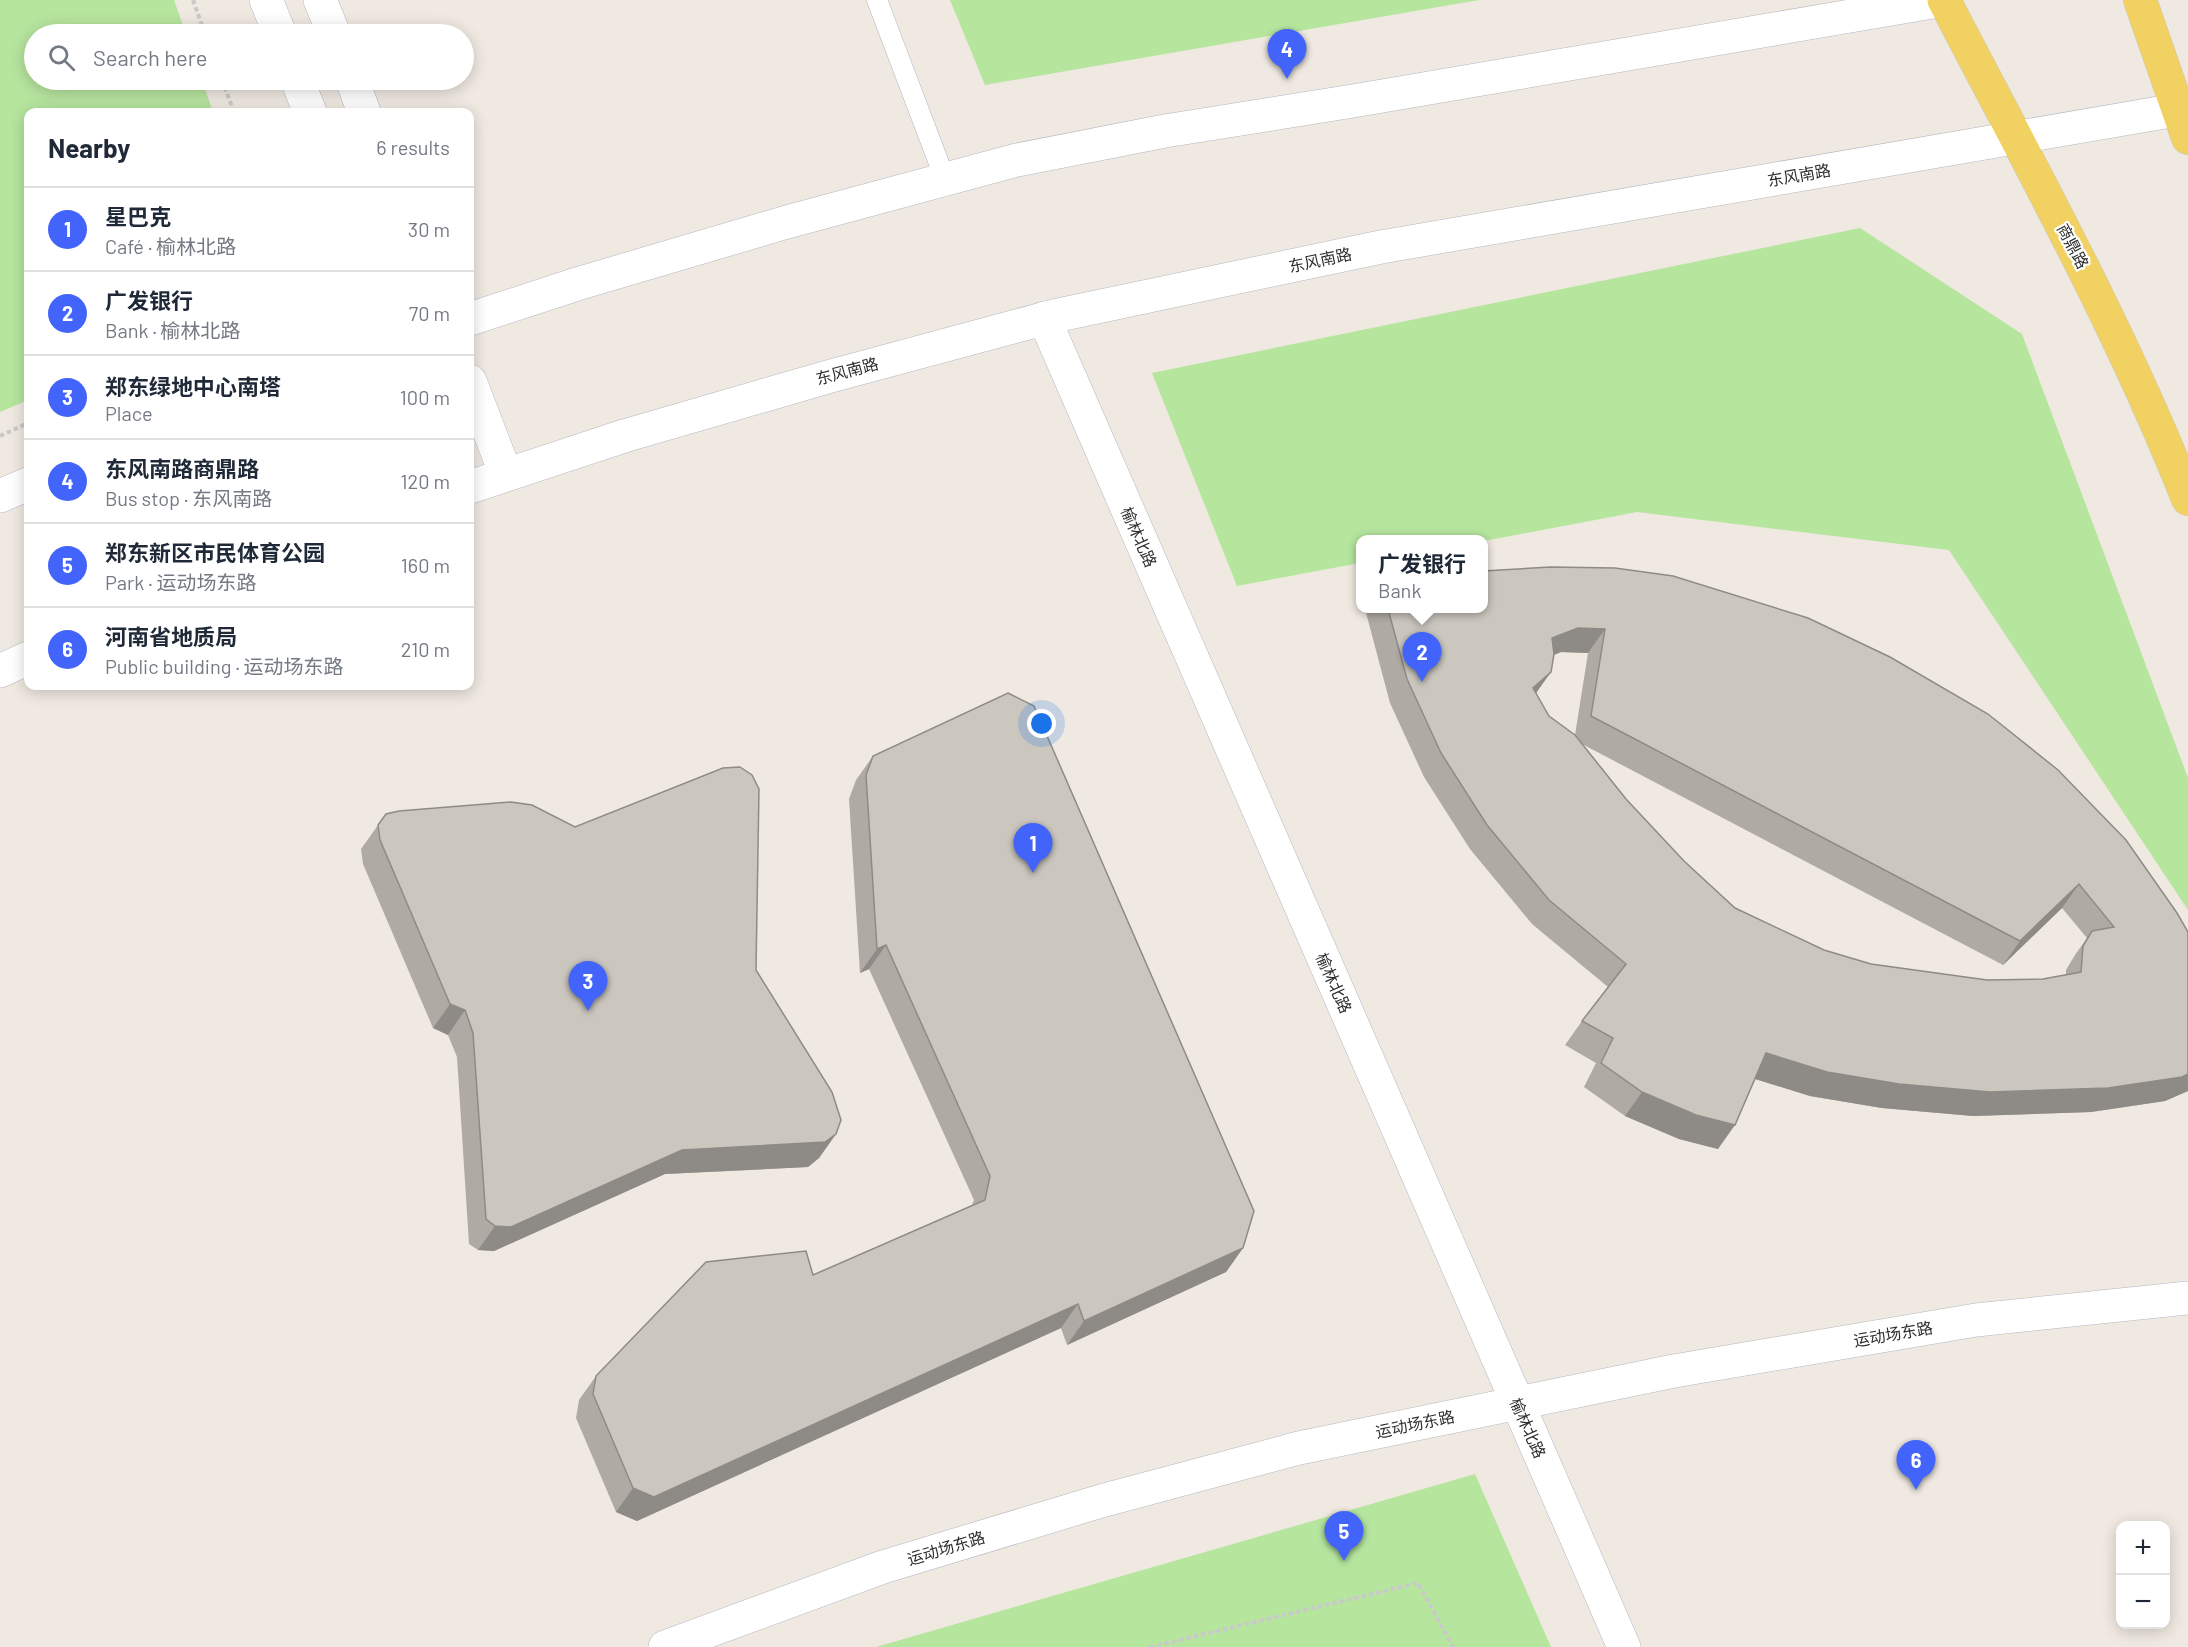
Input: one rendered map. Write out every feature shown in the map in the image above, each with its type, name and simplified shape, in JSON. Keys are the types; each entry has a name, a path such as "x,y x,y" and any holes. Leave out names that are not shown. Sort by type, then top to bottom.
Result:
{"main road":[{"path":"266,0 276,24"},
{"path":"320,0 330,24"},
{"path":"474,318 577,284 776,225 1017,160 1165,131 1944,0"},
{"name":"商鼎路","path":"1944,0 2088,275 2188,499"},
{"path":"2140,0 2185,118"},
{"path":"301,90 308,108"},
{"path":"355,90 362,108"},
{"name":"东风南路","path":"474,485 624,436 1044,318 1381,247 2016,138 2185,118"},
{"name":"榆林北路","path":"1044,318 1624,1647"},
{"path":"474,391 506,475"},
{"path":"0,496 24,486"},
{"path":"0,671 24,660"},
{"name":"运动场东路","path":"665,1647 883,1567 1101,1501 1299,1448 1674,1371 1976,1320 2188,1298"}],"lane":[{"path":"877,0 945,179"}],"path":[{"path":"193,0 201,24"},
{"path":"226,90 232,108"},
{"path":"0,436 24,425"},
{"path":"1150,1647 1418,1583 1453,1647"}],"green space":[{"path":"0,0 174,0 182,24 24,24 24,90 205,90 212,108 24,108 24,402 0,412"},
{"path":"950,0 1479,0 985,85"},
{"path":"1860,228 2022,334 2188,778 2188,910 1949,550 1637,512 1488,540 1488,535 1356,535 1356,564 1237,586 1152,373"},
{"path":"1475,1474 1551,1647 876,1647"}],"building":[{"path":"1551,567 1615,568 1673,576 1808,618 1890,657 1988,714 2058,770 2126,840 2188,932 2188,1074 2182,1077 2108,1088 1990,1092 1899,1084 1827,1072 1766,1053 1735,1125 1696,1115 1642,1092 1601,1063 1613,1038 1582,1021 1626,964 1549,900 1487,825 1441,753 1407,679 1389,613 1488,613 1488,571","holes":["1578,628 1605,629 1591,716 2020,941 2079,884 2114,927 2092,931 2083,946 2081,972 2043,979 1987,980 1871,964 1824,950 1735,908 1684,861 1626,799 1575,735 1549,716 1533,688 1551,672 1554,654 1552,638"]},
{"path":"1008,693 1034,706 1254,1211 1243,1248 1084,1321 1078,1304 654,1497 633,1488 593,1394 596,1376 706,1262 806,1251 813,1275 985,1200 990,1176 886,945 877,949 866,775 873,756"},
{"path":"740,767 752,775 759,789 756,970 832,1092 841,1120 836,1134 825,1142 682,1150 511,1227 495,1226 486,1219 473,1033 465,1010 450,1004 380,840 378,825 386,814 399,811 511,802 532,805 575,827 723,768"}],"place":[{"name":"东风南路商鼎路","path":"1287,79"},
{"name":"广发银行","path":"1422,682"},
{"name":"星巴克","path":"1033,873"},
{"name":"郑东绿地中心南塔","path":"588,1011"},
{"name":"河南省地质局","path":"1916,1490"},
{"name":"郑东新区市民体育公园","path":"1344,1561"}]}
